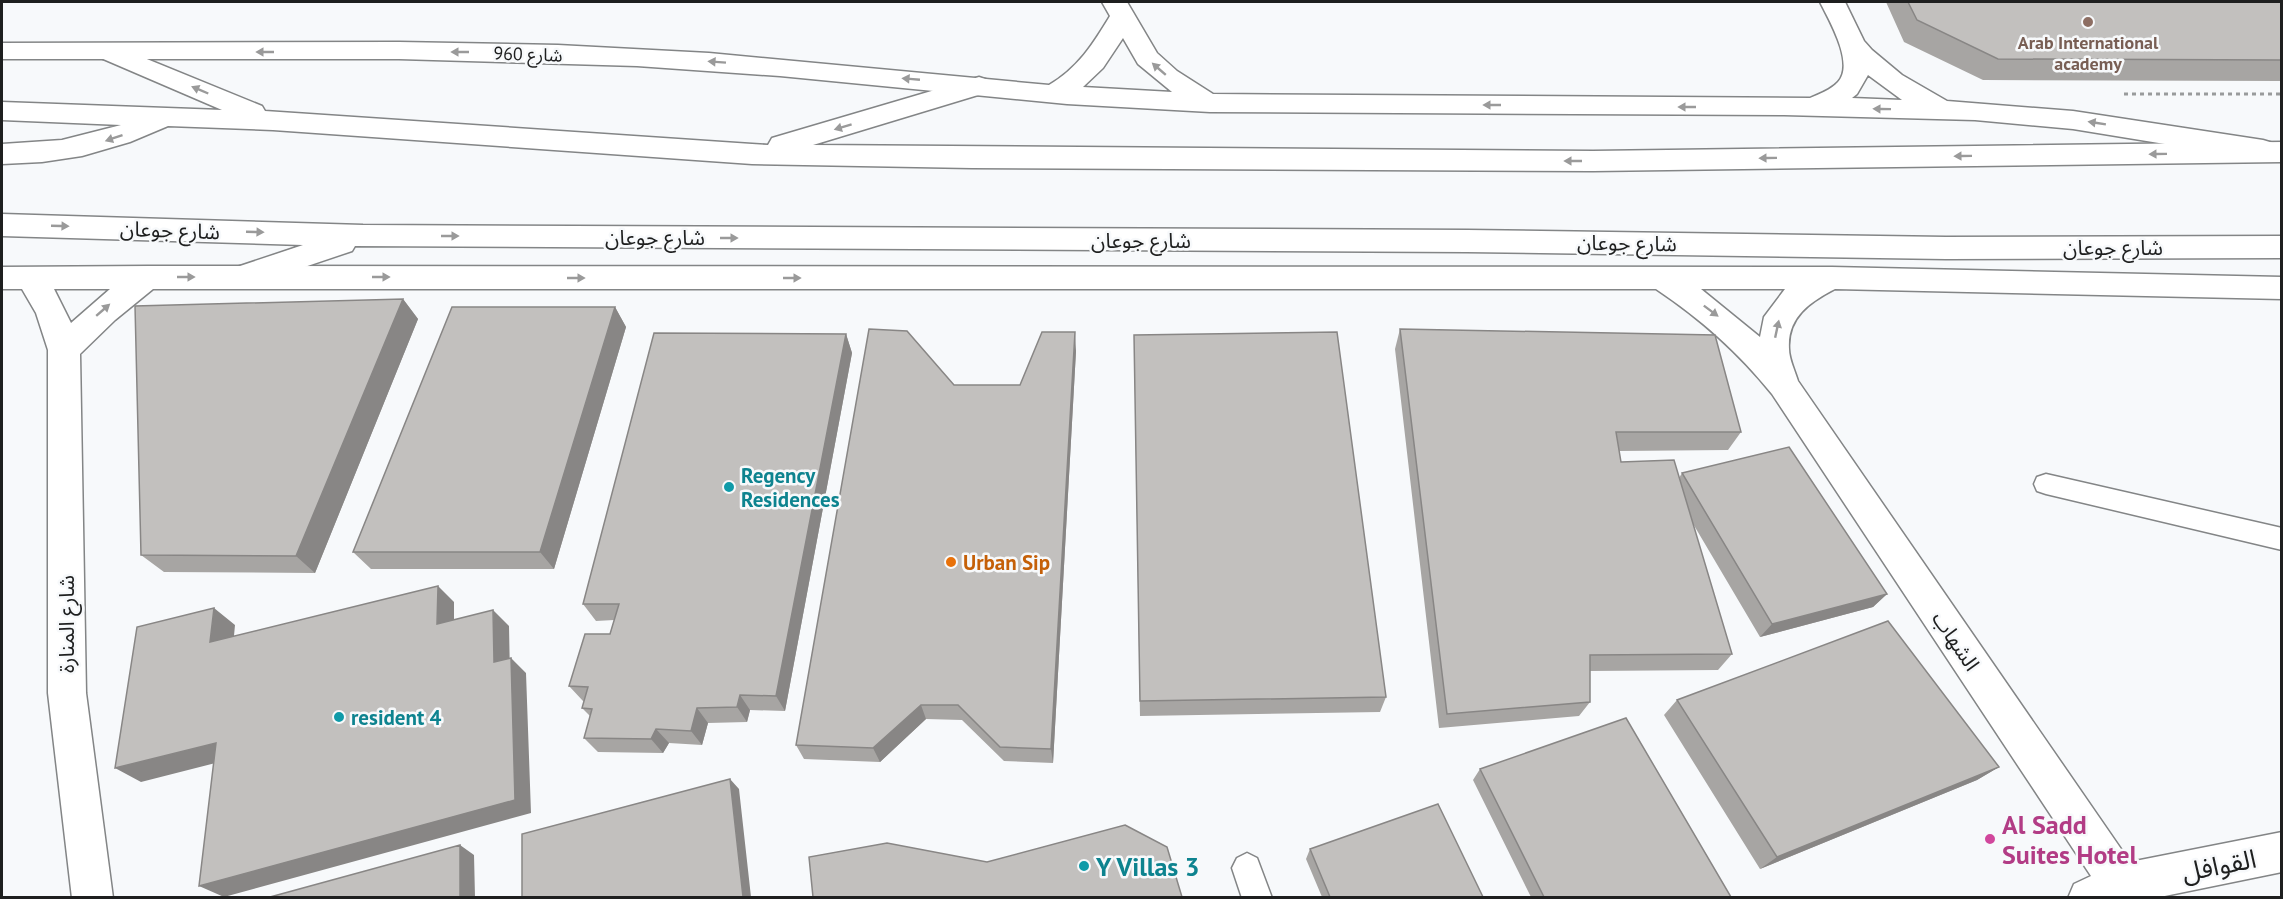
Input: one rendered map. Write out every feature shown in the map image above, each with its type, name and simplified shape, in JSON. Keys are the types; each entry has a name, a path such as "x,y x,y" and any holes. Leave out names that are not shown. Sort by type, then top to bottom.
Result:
{"street":[{"path":"1808,108 1829,101 1846,91 1856,78 1858,62 1854,46 1833,2"},
{"path":"1053,94 1069,86 1089,70 1101,56 1118,9"},
{"path":"1118,9 1147,58 1168,77 1207,103"},
{"path":"1854,46 1869,64 1890,81 1942,110"},
{"name":"شارع 960","path":"6,50 491,52 623,57 753,64 1053,94"},
{"path":"110,52 273,121"},
{"path":"752,154 979,86"},
{"path":"1053,94 1207,103 1808,108 2007,113 2073,120 2280,152"},
{"path":"2,111 273,121 752,154 972,158 1593,160 2280,152"},
{"path":"2,154 61,152 98,144 168,116"},
{"name":"شارع جوعان","path":"2,225 363,236 1624,243 1946,248 2282,247"},
{"path":"242,278 363,236"},
{"path":"1571,278 1624,243"},
{"path":"64,350 117,298 148,277"},
{"name":"شارع جوعان","path":"16,278 1832,278 2282,288"},
{"name":"شارع المنارة","path":"16,278 46,300 57,324 64,350 67,693 93,897"},
{"name":"الشهاب","path":"1662,278 1731,327 1759,354 1783,386 2113,893"},
{"name":"الشهاب","path":"1783,386 1773,349 1779,317 1800,293 1832,278"},
{"name":"القوافل","path":"2113,893 2282,852"}],"lane":[{"path":"2046,484 2282,539"},
{"path":"1247,868 1257,897"}],"building":[{"name":"Arab International academy","path":"1908,2 2282,2 2282,60 1998,59 1917,20"},
{"path":"403,299 296,556 141,555 135,306"},
{"path":"452,307 615,307 540,552 353,552"},
{"name":"Urban Sip","path":"869,329 907,331 954,385 1020,385 1042,332 1075,332 1051,749 1000,747 958,705 921,705 873,748 796,745"},
{"path":"1400,329 1715,335 1741,432 1616,432 1621,462 1674,460 1732,654 1590,655 1590,702 1447,714"},
{"path":"1337,332 1386,697 1140,701 1134,335"},
{"name":"Regency Residences","path":"654,333 846,334 776,696 740,695 737,707 697,708 691,731 656,729 651,739 584,738 592,709 582,708 588,687 569,686 585,634 610,634 619,604 583,604"},
{"path":"1789,447 1887,594 1772,624 1682,473"},
{"name":"resident 4","path":"438,586 437,624 493,610 494,662 511,658 515,800 199,886 216,743 115,768 137,627 214,608 210,642"},
{"path":"1888,621 1999,767 1777,857 1677,700"},
{"path":"1626,718 1731,897 1544,897 1480,769"},
{"path":"730,779 743,897 522,897 522,834"},
{"path":"1438,804 1483,897 1330,897 1310,849"},
{"name":"Y Villas 3","path":"1125,825 1167,847 1182,897 813,897 809,857 887,843 987,862"},
{"path":"460,845 460,897 270,897"}],"place":[{"name":"Arab International academy","path":"2088,22"},
{"name":"Regency Residences","path":"729,487"},
{"name":"Urban Sip","path":"951,562"},
{"name":"resident 4","path":"339,717"},
{"name":"Al Sadd Suites Hotel","path":"1990,839"},
{"name":"Y Villas 3","path":"1084,866"}]}
